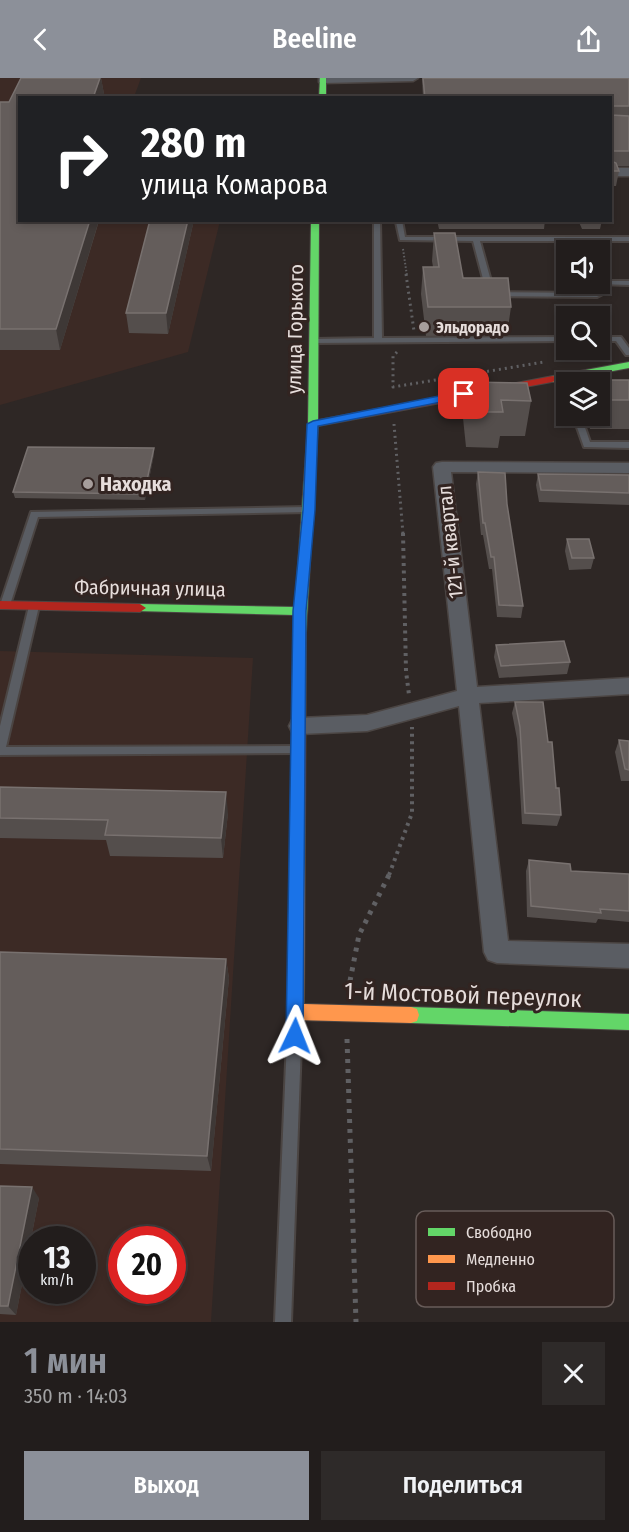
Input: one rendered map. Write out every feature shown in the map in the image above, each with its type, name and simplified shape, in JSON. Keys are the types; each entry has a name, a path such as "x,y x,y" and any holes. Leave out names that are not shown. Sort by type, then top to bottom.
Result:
{"main road":[{"path":"322,96 323,79"},
{"name":"улица Горького","path":"296,1012 300,611 309,510 313,424 315,222"},
{"path":"597,372 629,364"},
{"path":"313,424 556,382"},
{"name":"Фабричная улица","path":"3,605 300,611"},
{"name":"1-й Мостовой переулок","path":"296,1012 629,1022"}],"street":[{"path":"323,79 413,78"},
{"path":"612,171 629,172"},
{"name":"121-й квартал","path":"629,468 442,467 497,952 629,956"},
{"path":"300,726 367,723 467,696 629,686"}],"lane":[{"path":"377,222 378,340"},
{"path":"399,222 402,240 629,239"},
{"path":"476,239 490,294 597,294"},
{"path":"610,283 629,283"},
{"path":"315,341 556,339"},
{"path":"610,339 618,339 629,353"},
{"path":"580,426 587,445 629,445"},
{"path":"3,605 34,514 309,510"},
{"path":"34,606 0,749 300,750"},
{"path":"284,1322 296,1012"}],"path":[{"path":"402,240 414,334 393,356 393,387 544,362"},
{"path":"346,1033 356,1322"}],"shaded area":[{"path":"0,78 141,78 134,96 18,96 18,222 220,222 188,352 0,405"},
{"path":"0,651 253,658 211,1322 0,1322"}],"building":[{"path":"21,78 100,78 94,96 18,96 18,222 89,222 56,329 0,329 0,102 9,102"},
{"path":"423,78 629,78 629,106 612,107 612,96 425,96"},
{"path":"612,115 629,116 629,151 612,151"},
{"path":"612,161 616,163 619,171 612,171"},
{"path":"149,222 188,222 166,313 126,313"},
{"path":"434,233 455,233 463,278 508,278 511,307 428,307 423,267 439,267"},
{"path":"610,380 629,380 629,400 610,400"},
{"path":"467,382 527,383 531,401 501,400 503,412 471,412"},
{"path":"28,447 154,448 144,494 13,492"},
{"path":"478,472 505,473 507,504 523,606 499,605 494,557 491,557 485,523 483,523"},
{"path":"538,474 629,475 629,493 541,490"},
{"path":"567,539 589,539 594,558 572,558"},
{"path":"564,641 570,662 501,666 496,645"},
{"path":"515,702 543,702 548,742 552,742 561,815 525,813 520,727"},
{"path":"619,740 629,741 629,770 625,769"},
{"path":"0,787 226,792 221,838 105,835 108,820 0,818"},
{"path":"529,860 570,864 571,871 629,874 629,911 600,909 601,913 531,906"},
{"path":"0,952 226,959 207,1156 0,1149"},
{"path":"0,1186 32,1187 24,1226 18,1226 18,1256 8,1306 0,1306"}],"traffic: fast":[{"path":"322,96 323,78"},
{"path":"300,633 313,424 315,222"},
{"path":"553,379 629,365"},
{"path":"140,608 300,611"},
{"path":"411,1015 629,1022"}],"traffic: slow":[{"path":"298,834 296,1012 411,1015"}],"traffic: jam":[{"path":"313,424 553,379"},
{"path":"0,605 140,608"},
{"path":"298,834 300,633"}],"place":[{"name":"Эльдорадо","path":"424,327"},
{"name":"Находка","path":"88,484"}],"route":[{"path":"295,1036 300,611 309,510 313,424 464,394"}]}
